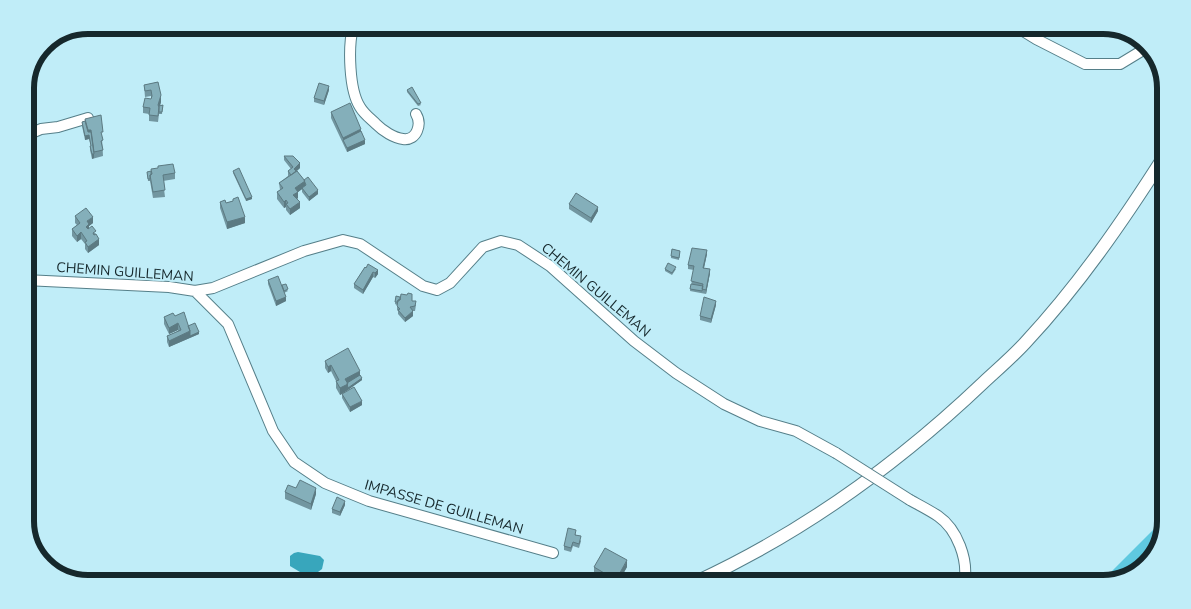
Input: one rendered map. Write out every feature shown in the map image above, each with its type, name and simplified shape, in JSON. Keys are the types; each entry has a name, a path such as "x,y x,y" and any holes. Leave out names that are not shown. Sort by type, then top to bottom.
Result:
{"main road":[{"path":"710,575 791,531 849,493 902,454 960,405 1025,343 1080,278 1127,216 1157,168"}],"street":[{"path":"352,34 351,55 354,91 360,107 381,129 403,139 409,139 415,135 419,126 419,119 416,114"},
{"path":"1027,34 1085,64 1120,64 1142,50"},
{"path":"34,132 88,118"},
{"name":"CHEMIN GUILLEMAN","path":"34,280 169,287 195,291 213,288 304,251 343,240 360,244 423,286 437,290 450,283 483,247 501,240 518,244 550,266 634,341 676,373 724,404 760,421 796,432 836,453 939,517 957,538 964,562 964,575"},
{"name":"IMPASSE DE GUILLEMAN","path":"195,291 228,324 273,431 294,462 325,483 369,501 553,553"}],"shaded area":[{"path":"1156,526 1152,545 1139,562 1127,570 1108,574"},
{"path":"298,552 320,556 324,560 322,569 314,575 300,572 290,566 290,556"}],"building":[{"path":"158,82 161,95 158,105 158,116 149,115 150,108 143,107 145,98 151,99 151,90 145,91 144,85"},
{"path":"319,83 329,86 324,101 314,98"},
{"path":"412,87 421,103 418,104 407,90"},
{"path":"350,103 361,129 343,138 331,112"},
{"path":"163,105 162,112 159,112 159,106"},
{"path":"101,115 103,150 94,152 91,130 88,130 85,119"},
{"path":"85,121 88,132 91,132 94,154 92,154 89,135 85,136 82,122"},
{"path":"361,131 365,140 347,148 343,140"},
{"path":"284,156 293,156 300,163 294,169 296,171 291,175 288,171 293,167"},
{"path":"173,164 175,173 163,175 165,190 153,192 150,175 152,174 151,169"},
{"path":"239,168 252,197 246,199 233,171"},
{"path":"151,171 150,179 148,179 147,172"},
{"path":"297,171 305,181 295,188 298,192 293,195 300,202 290,209 286,204 288,203 286,200 284,202 277,192 283,188 279,183"},
{"path":"308,177 318,190 309,197 302,188 306,185 304,180"},
{"path":"576,193 598,207 591,218 569,204"},
{"path":"238,197 245,217 227,222 220,202 225,200 226,203"},
{"path":"86,208 93,217 87,221 89,224 86,227 88,229 92,226 96,231 93,233 94,235 96,234 99,239 88,247 85,242 87,241 81,232 77,236 72,229 80,223 75,216"},
{"path":"692,248 707,250 703,268 710,269 706,290 702,289 703,284 691,281 694,266 688,265"},
{"path":"672,249 680,251 679,258 671,256"},
{"path":"668,263 676,267 672,273 665,269"},
{"path":"368,264 378,270 375,273 373,272 363,290 354,284"},
{"path":"278,276 286,297 276,301 268,280"},
{"path":"286,284 288,289 284,291 282,285"},
{"path":"691,284 703,286 702,291 690,289"},
{"path":"408,293 412,294 412,301 416,301 415,306 410,307 413,311 405,318 397,306 401,294 407,295"},
{"path":"396,296 400,297 398,302 395,302"},
{"path":"704,297 716,301 711,319 700,316"},
{"path":"184,312 190,331 169,341 167,336 181,330 178,323 169,328 164,317 173,313 175,316"},
{"path":"195,323 199,332 190,336 188,326"},
{"path":"348,348 360,371 345,379 348,384 340,388 336,381 339,380 331,365 328,367 325,361"},
{"path":"360,375 362,378 348,388 347,383"},
{"path":"354,387 362,401 350,407 342,394"},
{"path":"300,480 316,488 311,504 285,492 288,485 296,488"},
{"path":"337,497 345,501 340,512 332,509"},
{"path":"568,528 576,530 575,535 581,536 579,544 573,542 571,548 564,546"},
{"path":"605,548 627,560 619,575 608,575 594,567"}]}
